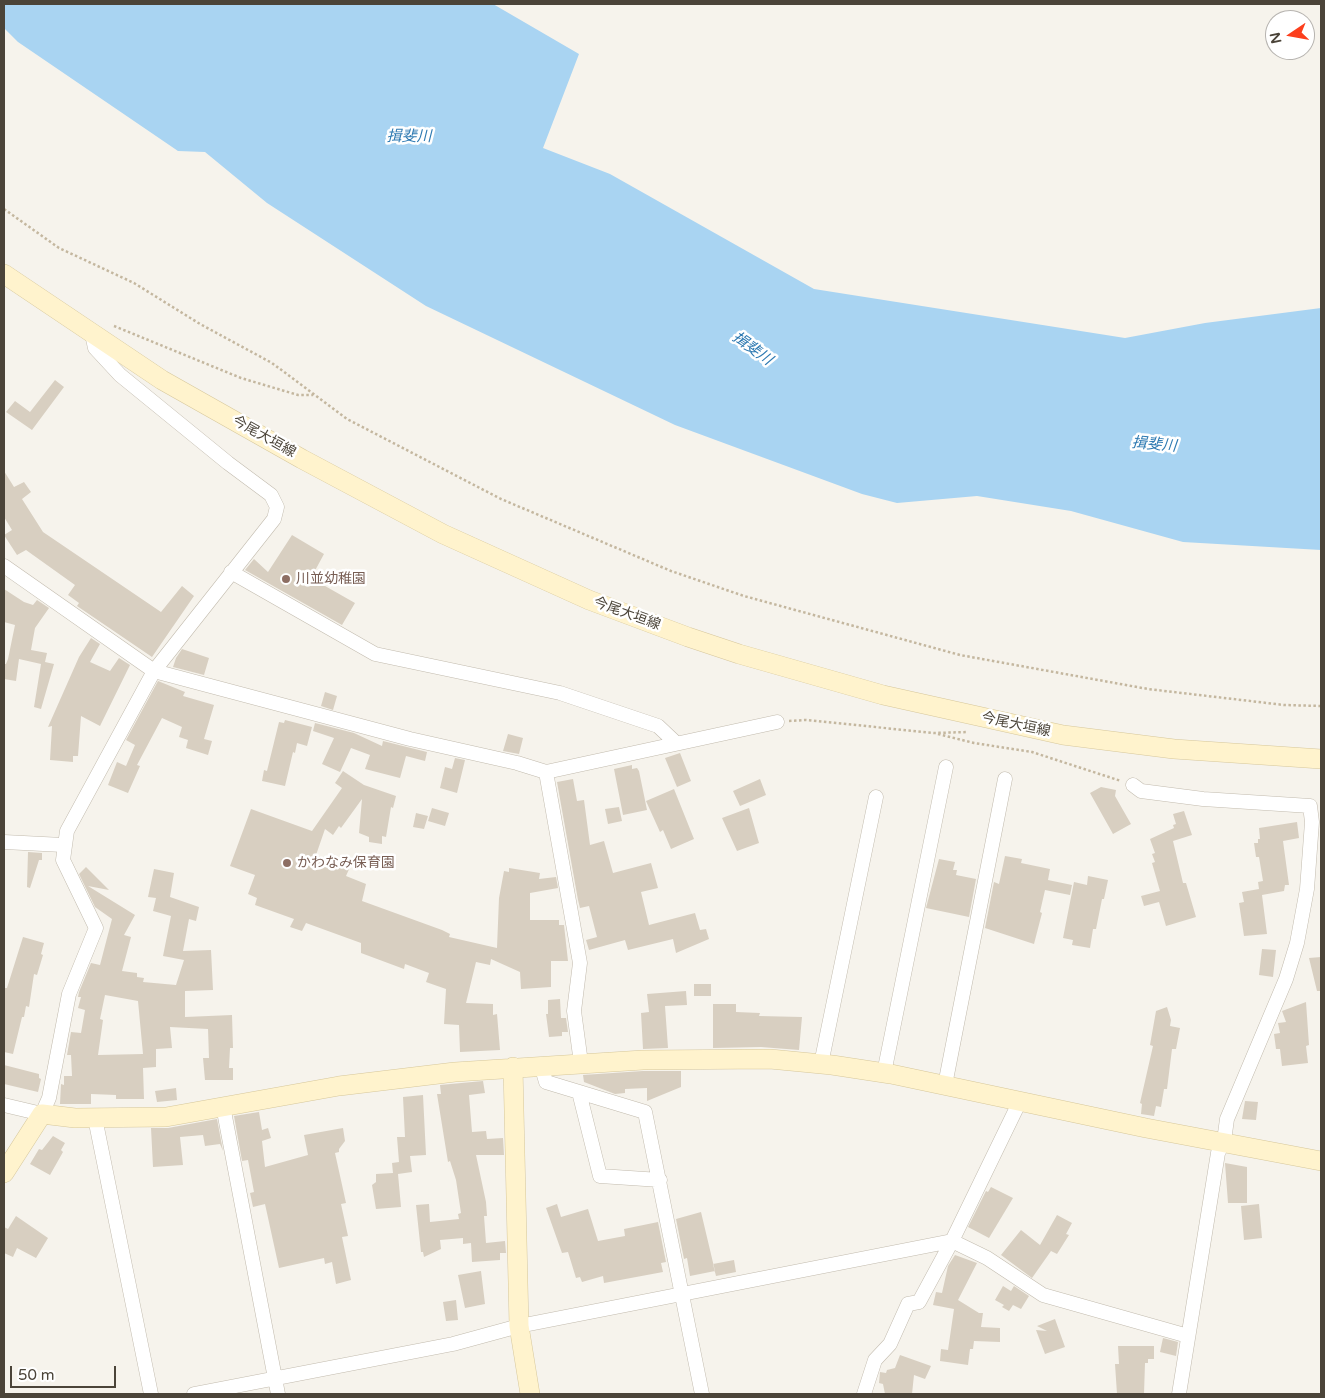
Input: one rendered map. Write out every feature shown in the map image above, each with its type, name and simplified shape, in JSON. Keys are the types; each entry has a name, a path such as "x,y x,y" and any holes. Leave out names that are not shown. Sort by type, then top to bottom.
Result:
{"street":[{"name":"今尾大垣線","path":"4,274 100,329 162,380 443,534 588,600 688,637 738,654 883,695 1063,735 1183,750 1321,759"},
{"path":"4,1173 42,1114 48,1098 69,994 96,928 70,879 63,860 63,845 67,831 154,671 274,519 277,507 271,495 228,463 120,375 95,348 100,329"},
{"path":"4,566 154,671 410,739 517,763 546,772 777,722"},
{"path":"231,572 375,654 560,693 658,726 676,743"},
{"path":"884,1073 946,767"},
{"path":"546,772 580,963 574,1011 581,1062"},
{"path":"945,1086 1005,779"},
{"path":"1133,784 1140,791 1203,800 1310,806 1312,822 1307,889 1297,943 1286,979 1228,1119 1224,1142 1218,1153 1179,1394"},
{"path":"821,1064 876,797"},
{"path":"4,842 63,845"},
{"path":"4,1105 42,1114 75,1118 166,1117 339,1086 513,1067 643,1060 770,1059 884,1073 1321,1161"},
{"path":"541,1065 546,1082 645,1112 702,1394"},
{"path":"513,1067 519,1326 530,1394"},
{"path":"579,1092 600,1176 660,1180"},
{"path":"864,1394 875,1360 890,1344 908,1304 919,1302 952,1241 1020,1101"},
{"path":"223,1106 278,1394"},
{"path":"94,1118 151,1394"},
{"path":"194,1394 275,1380 453,1344 519,1326 682,1293 952,1241 987,1258 1043,1295 1188,1336"}],"path":[{"path":"4,209 59,248 134,283 200,324 272,363 348,419 501,499 671,571 744,596 960,655 1148,689 1284,705 1321,706"},
{"path":"100,329 241,378 298,395 315,395"},
{"path":"777,722 806,720 934,733 975,732"},
{"path":"934,733 974,743 1032,752 1133,784"}],"water":[{"name":"揖斐川","path":"4,4 493,4 579,54 543,148 610,174 814,289 1125,338 1205,323 1321,308 1321,550 1183,542 1071,511 977,496 897,503 862,494 675,425 426,306 267,203 205,152 178,151 18,42 4,28"}],"building":[{"path":"55,380 64,387 32,430 6,412 15,401 30,412"},
{"path":"4,471 14,487 24,482 31,492 22,499 43,532 161,612 182,586 194,596 152,657 77,606 79,603 68,595 75,585 26,550 17,555 4,535 12,530 4,517"},
{"path":"292,535 324,554 311,578 355,603 342,625 245,570 254,559 268,572"},
{"path":"4,589 24,602 33,605 37,600 49,608 35,628 31,650 47,653 45,662 54,664 41,709 34,707 41,664 19,659 16,681 4,679 4,664 6,664 8,659 15,625 4,622"},
{"path":"91,638 100,644 90,662 110,671 119,658 130,665 100,726 81,716 78,756 73,756 73,762 50,760 52,726 48,727 79,657"},
{"path":"182,649 209,658 204,675 173,667"},
{"path":"158,681 185,692 183,696 214,705 204,739 212,741 208,755 186,748 188,740 179,737 182,727 162,718 137,765 140,766 128,793 108,785 117,762 126,766 135,745 126,740"},
{"path":"325,692 337,696 333,710 321,706"},
{"path":"285,720 312,727 307,746 297,743 285,786 262,781 264,770 267,771 279,722 284,723"},
{"path":"315,723 354,733 382,746 383,741 427,752 425,761 406,756 400,778 365,769 370,755 351,748 340,772 322,764 334,738 313,731"},
{"path":"508,734 523,738 519,754 503,751"},
{"path":"680,753 691,781 677,787 665,758"},
{"path":"455,758 465,760 457,793 440,788 445,767 452,769"},
{"path":"632,765 632,769 637,768 639,771 647,810 623,815 614,769"},
{"path":"343,771 364,785 396,796 393,808 391,807 386,837 382,836 382,844 369,842 369,837 359,833 362,799 341,828 339,826 333,835 325,829 316,855 350,867 346,876 366,884 362,901 442,930 450,934 449,937 497,948 499,898 504,871 509,872 509,868 540,873 539,879 556,877 558,888 530,893 530,920 559,920 559,925 564,925 568,961 551,961 551,987 521,989 520,972 491,959 490,965 476,962 466,1003 493,1004 493,1015 497,1014 500,1050 460,1052 459,1025 444,1024 446,989 426,982 429,973 405,964 404,969 361,953 361,943 306,923 302,931 290,927 294,919 255,905 257,898 248,894 255,875 230,866 251,809 312,831 342,788 335,783"},
{"path":"573,779 577,801 584,800 590,845 604,841 613,873 651,863 658,888 641,892 649,925 695,913 700,930 706,929 709,939 676,953 673,939 628,950 625,940 589,950 586,940 597,937 589,906 580,908 557,782"},
{"path":"760,779 766,795 740,806 733,791"},
{"path":"1101,787 1116,790 1115,796 1131,824 1113,834 1090,793"},
{"path":"674,789 694,839 671,849 663,830 660,832 646,801"},
{"path":"619,807 622,821 608,824 605,809"},
{"path":"432,808 449,813 445,826 428,821"},
{"path":"749,808 759,843 737,851 722,818"},
{"path":"1184,811 1192,835 1173,841 1183,883 1186,883 1196,917 1166,926 1159,902 1144,906 1141,896 1160,891 1152,863 1155,862 1152,854 1155,853 1150,839 1174,828 1173,825 1176,824 1173,814"},
{"path":"416,813 428,816 424,829 413,827"},
{"path":"1297,822 1299,838 1283,841 1289,885 1285,885 1284,891 1262,895 1267,934 1244,936 1239,903 1244,902 1242,892 1259,889 1258,882 1263,881 1259,857 1256,857 1254,843 1258,843 1258,839 1260,839 1259,828"},
{"path":"28,852 42,853 42,860 39,860 30,888 27,887"},
{"path":"1005,856 1022,859 1021,863 1050,869 1048,880 1072,885 1070,895 1045,890 1040,912 1042,913 1034,944 985,928 994,882 999,884"},
{"path":"939,859 955,862 953,870 957,870 956,875 976,879 969,917 926,908"},
{"path":"86,867 109,890 88,886 135,915 124,935 131,937 122,971 137,973 137,977 144,978 143,982 176,985 184,960 163,956 171,916 153,911 156,898 148,897 154,869 174,873 170,897 199,907 196,921 189,919 183,951 211,950 213,990 185,991 185,1017 232,1015 233,1048 230,1048 229,1068 233,1068 233,1080 205,1080 203,1058 209,1058 208,1029 170,1027 172,1048 156,1049 156,1067 143,1068 144,1099 116,1099 116,1095 91,1094 91,1104 60,1104 61,1084 64,1085 64,1076 72,1076 71,1055 67,1055 71,1032 81,1033 85,1010 78,1008 81,997 78,997 79,992 91,963 100,965 112,919 95,907 79,874","holes":["105,995 138,1001 143,1054 98,1055 103,1020 100,1019"]},
{"path":"1088,876 1108,880 1096,929 1093,929 1090,948 1072,945 1073,940 1063,938 1074,882 1087,885"},
{"path":"23,937 44,943 41,954 43,955 37,975 34,974 29,1007 26,1006 24,1017 22,1017 13,1054 4,1052 4,988 7,988"},
{"path":"1262,949 1276,950 1273,977 1259,975"},
{"path":"1321,957 1321,991 1317,991 1309,958"},
{"path":"694,984 711,984 711,996 694,996"},
{"path":"686,991 687,1005 665,1006 668,1048 643,1049 641,1013 649,1012 647,994"},
{"path":"560,999 561,1018 566,1018 568,1032 562,1032 562,1036 549,1037 546,1014 548,1014 548,1000"},
{"path":"1306,1002 1309,1045 1306,1046 1308,1063 1282,1066 1280,1049 1276,1049 1274,1034 1280,1033 1278,1023 1286,1022 1282,1011"},
{"path":"713,1004 736,1004 736,1012 760,1013 759,1016 802,1017 799,1050 761,1047 713,1048"},
{"path":"1167,1007 1171,1020 1170,1026 1180,1028 1176,1049 1172,1049 1167,1089 1164,1089 1161,1107 1156,1106 1154,1116 1141,1114 1142,1104 1140,1103 1153,1046 1150,1045 1156,1011"},
{"path":"4,1065 39,1074 41,1079 38,1092 4,1084"},
{"path":"643,1071 681,1071 681,1087 647,1101 647,1088 625,1089 625,1093 615,1094 584,1082 583,1075"},
{"path":"483,1081 485,1093 469,1095 472,1132 486,1131 487,1139 503,1138 504,1155 476,1155 486,1202 487,1216 484,1216 486,1243 505,1241 506,1253 500,1253 500,1260 472,1262 471,1243 463,1244 463,1238 440,1240 441,1249 424,1257 423,1252 421,1252 416,1205 429,1204 430,1222 459,1219 458,1214 461,1213 456,1180 450,1161 448,1162 437,1094 441,1094 440,1085"},
{"path":"176,1088 177,1100 157,1102 155,1091"},
{"path":"423,1095 426,1155 410,1156 412,1172 398,1174 401,1207 376,1209 372,1185 376,1182 376,1174 393,1173 392,1163 399,1162 397,1137 405,1137 403,1097"},
{"path":"1245,1101 1258,1102 1256,1120 1242,1119"},
{"path":"259,1112 262,1130 268,1128 271,1138 262,1141 265,1167 308,1155 304,1135 343,1128 345,1141 339,1152 335,1153 346,1203 341,1204 348,1236 342,1237 351,1280 336,1284 332,1262 325,1264 324,1258 279,1268 265,1204 253,1207 250,1193 254,1192 248,1160 242,1161 234,1116"},
{"path":"217,1119 223,1151 220,1144 205,1146 203,1135 180,1137 183,1165 153,1167 151,1128 168,1128"},
{"path":"53,1136 65,1143 61,1150 63,1152 50,1175 30,1164 39,1149 42,1150"},
{"path":"1225,1163 1247,1167 1247,1203 1228,1203"},
{"path":"991,1187 1013,1198 989,1238 968,1227 986,1191 988,1192"},
{"path":"557,1204 561,1217 588,1209 598,1241 625,1236 624,1229 658,1222 666,1262 661,1263 663,1272 604,1283 603,1276 582,1282 580,1277 576,1278 568,1252 562,1253 546,1208"},
{"path":"1259,1204 1262,1238 1244,1240 1241,1206"},
{"path":"701,1212 715,1271 690,1276 687,1258 684,1259 676,1219"},
{"path":"1057,1215 1072,1223 1066,1234 1069,1235 1057,1254 1051,1251 1032,1278 1001,1255 1021,1230 1040,1245"},
{"path":"16,1216 48,1238 36,1258 17,1248 13,1257 4,1253 4,1227 8,1229"},
{"path":"955,1255 977,1263 958,1300 979,1313 983,1313 981,1327 1000,1328 1000,1342 974,1341 973,1349 970,1349 968,1365 940,1361 941,1349 948,1350 954,1309 933,1305 936,1292 942,1293 948,1266"},
{"path":"734,1260 736,1272 716,1276 713,1264"},
{"path":"481,1271 485,1304 465,1308 458,1275"},
{"path":"1003,1286 1011,1291 1014,1286 1029,1296 1021,1309 1013,1305 1009,1311 1002,1307 1004,1305 995,1300"},
{"path":"456,1300 458,1320 446,1321 443,1302"},
{"path":"1055,1319 1065,1347 1045,1354 1036,1330 1047,1331 1037,1326"},
{"path":"1163,1338 1178,1342 1176,1356 1160,1352"},
{"path":"1118,1346 1154,1346 1154,1359 1148,1359 1148,1363 1145,1363 1144,1394 1117,1394 1115,1364 1119,1364"},
{"path":"900,1355 931,1366 925,1379 914,1375 912,1394 885,1394 883,1384 879,1383 880,1372 886,1373 887,1370 895,1368"}],"place":[{"name":"川並幼稚園","path":"286,579"},
{"name":"かわなみ保育園","path":"287,863"}]}
